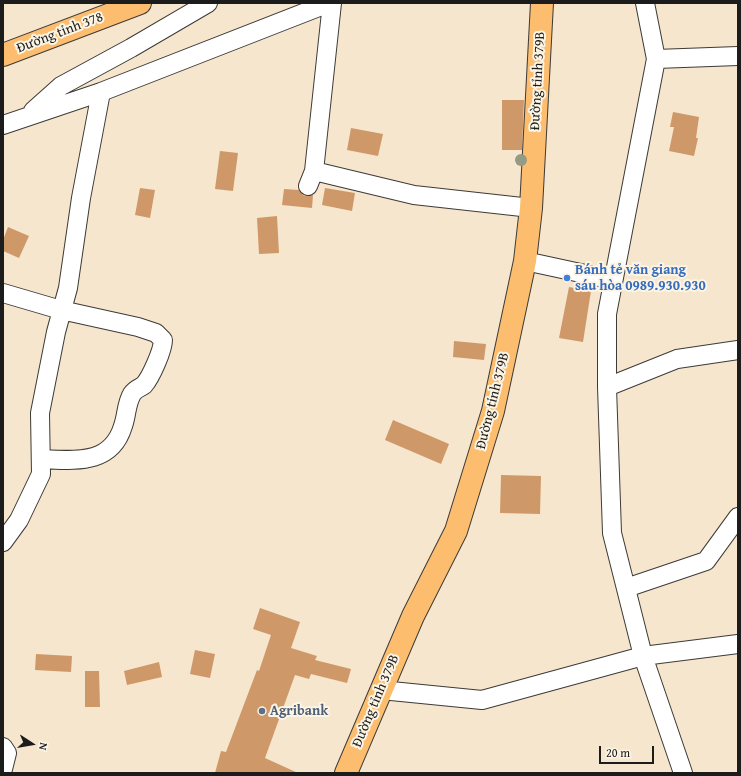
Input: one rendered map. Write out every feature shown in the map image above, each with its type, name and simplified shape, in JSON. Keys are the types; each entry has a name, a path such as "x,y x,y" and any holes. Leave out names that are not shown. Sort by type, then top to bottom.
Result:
{"main road":[{"name":"Đường tỉnh 378","path":"3,55 140,3"},
{"name":"Đường tỉnh 379B","path":"346,773 413,616 456,531 493,411 525,261 531,208 542,3"}],"street":[{"path":"26,117 61,86 131,48 208,3"},
{"path":"3,125 101,92 329,3"},
{"path":"332,3 311,179 414,195 531,208"},
{"path":"645,3 656,59 607,314 607,387 612,533 643,656 683,773"},
{"path":"656,59 738,56"},
{"path":"3,542 19,520 41,474 40,413 61,310 68,288 81,198 101,92"},
{"path":"525,261 613,280"},
{"path":"3,293 61,310 138,327 156,333 161,337 163,345 145,382 135,390 129,400 123,427 118,438 109,449 100,455 84,460 41,459"},
{"path":"607,387 677,359 738,350"},
{"path":"626,588 706,561 738,517"},
{"path":"381,690 482,700 643,656 738,644"},
{"path":"3,748 7,753 3,770 10,773"}],"building":[{"path":"502,100 524,100 522,150 502,150"},
{"path":"673,112 699,117 696,138 698,138 694,156 669,151 674,127 670,127"},
{"path":"351,128 383,134 378,156 347,150"},
{"path":"220,151 238,153 233,191 215,189"},
{"path":"140,188 155,190 150,218 135,215"},
{"path":"325,188 355,193 352,211 322,205"},
{"path":"284,189 299,190 304,196 313,195 312,208 282,205"},
{"path":"277,216 279,253 259,254 257,218"},
{"path":"8,227 29,236 19,258 3,251 3,240"},
{"path":"569,287 591,291 583,342 559,338"},
{"path":"454,341 486,344 484,360 453,357"},
{"path":"393,420 449,444 441,464 385,440"},
{"path":"501,475 541,476 540,514 500,513"},
{"path":"260,608 300,622 291,648 317,656 315,660 351,669 347,683 311,674 309,679 295,675 265,758 298,773 215,773 221,751 226,752 257,670 259,671 271,635 253,629"},
{"path":"195,650 215,654 210,678 190,674"},
{"path":"36,654 72,656 71,672 35,670"},
{"path":"159,662 162,677 127,685 124,671"},
{"path":"85,671 99,671 100,707 85,707"}],"place":[{"name":"Bánh tẻ văn giang sáu hòa 0989.930.930","path":"567,278"},
{"name":"Agribank","path":"262,711"}]}
